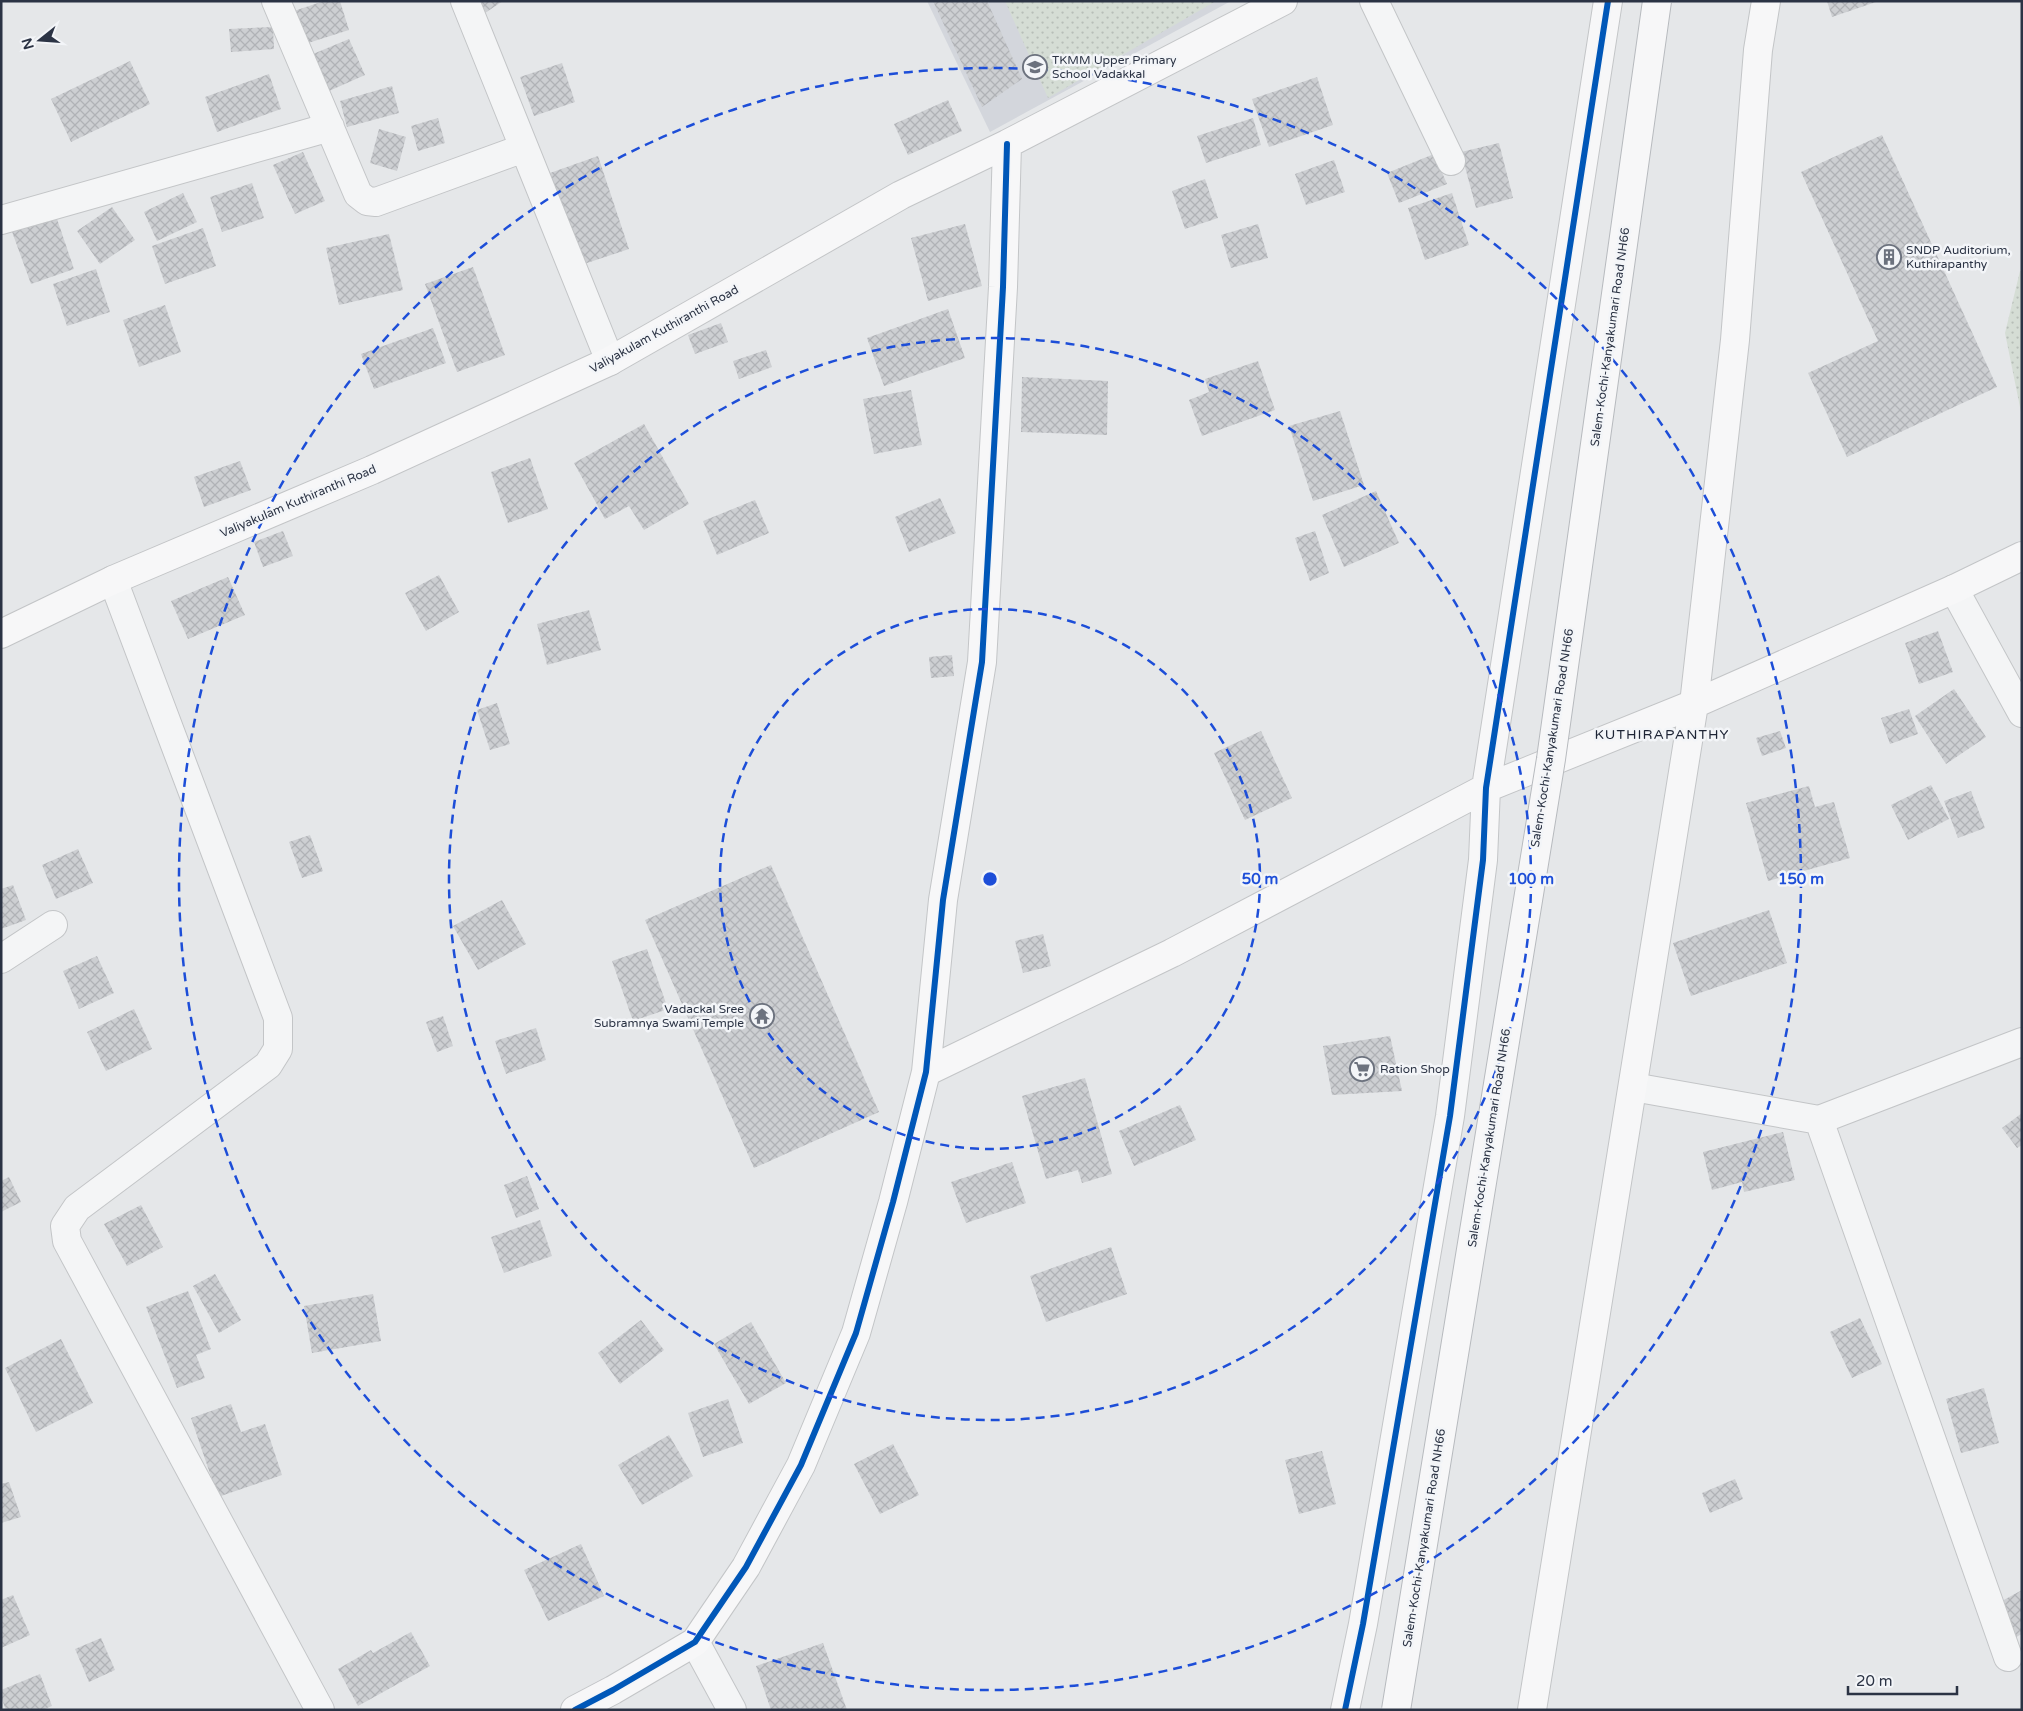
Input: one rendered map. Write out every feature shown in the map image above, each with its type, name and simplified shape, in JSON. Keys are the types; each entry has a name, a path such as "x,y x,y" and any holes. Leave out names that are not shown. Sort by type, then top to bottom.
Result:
{"main road":[{"name":"Valiyakulam Kuthiranthi Road","path":"1,634 113,580 372,470 610,361 901,195 1007,144 1283,1"},
{"path":"1345,1710 1364,1614 1450,1116 1483,860 1486,788 1608,1"},
{"name":"Salem-Kochi-Kanyakumari Road NH66","path":"1396,1710 1551,759 1657,1"},
{"path":"1532,1710 1694,704 1735,340 1758,50 1766,1"},
{"path":"575,1710 696,1642 746,1566 801,1465 856,1333 894,1202 926,1072 943,900 982,662 1003,287 1007,144"},
{"path":"926,1072 1172,953 1486,788 1694,704 1954,589 2022,556"}],"street":[{"path":"276,1 358,194 367,201 376,202 524,148"},
{"path":"465,1 610,361"},
{"path":"1374,1 1451,161"},
{"path":"1,220 330,127"},
{"path":"113,580 278,1018 278,1049 268,1065 77,1208 65,1226 67,1240 320,1710"},
{"path":"1954,589 2022,713"},
{"path":"1,959 53,925"},
{"path":"1633,1087 1819,1120 2022,1042"},
{"path":"1819,1120 2008,1657"},
{"path":"696,1642 732,1710"}],"shaded area":[{"name":"TKMM Upper Primary School Vadakkal","path":"927,1 1231,1 990,132"},
{"path":"1005,1 1216,1 1048,98"},
{"path":"2020,271 2022,271 2022,417 2005,333"}],"building":[{"path":"324,1 340,1 349,30 305,44 294,11"},
{"path":"478,1 503,1 485,13"},
{"path":"933,1 987,1 1022,79 982,107"},
{"path":"1827,1 1876,1 1876,2 1832,17"},
{"path":"273,27 274,49 231,52 229,29"},
{"path":"349,39 365,75 329,91 313,54"},
{"path":"130,61 150,104 71,142 51,99"},
{"path":"562,63 575,102 534,116 520,77"},
{"path":"269,74 281,109 217,132 205,97"},
{"path":"1317,77 1333,125 1269,147 1252,99"},
{"path":"392,86 399,113 347,127 340,101"},
{"path":"948,100 962,131 908,155 894,124"},
{"path":"438,118 445,143 418,151 411,126"},
{"path":"1253,118 1261,145 1206,163 1197,136"},
{"path":"379,129 406,137 397,171 370,163"},
{"name":"SNDP Auditorium, Kuthirapanthy","path":"1882,135 1997,387 1847,457 1808,373 1878,341 1801,172"},
{"path":"1499,143 1513,198 1476,208 1461,152"},
{"path":"303,152 325,201 295,214 273,165"},
{"path":"1434,154 1447,184 1399,203 1387,173"},
{"path":"598,156 629,249 581,265 550,173"},
{"path":"1334,160 1345,192 1306,205 1295,174"},
{"path":"1205,179 1218,218 1185,229 1172,191"},
{"path":"252,183 264,218 222,232 210,197"},
{"path":"183,193 197,222 157,241 144,212"},
{"path":"1452,193 1469,245 1425,260 1408,208"},
{"path":"112,207 135,240 100,264 77,231"},
{"path":"55,213 74,269 31,284 11,229"},
{"path":"965,224 982,286 928,301 911,238"},
{"path":"1258,224 1268,258 1231,268 1221,235"},
{"path":"203,228 216,266 165,284 152,246"},
{"path":"389,234 403,290 339,305 326,248"},
{"path":"473,267 505,355 457,372 425,284"},
{"path":"96,269 110,312 67,326 53,284"},
{"path":"165,305 181,352 139,367 123,320"},
{"path":"948,309 965,358 884,386 867,338"},
{"path":"721,323 728,342 695,354 688,335"},
{"path":"433,328 446,363 374,389 361,354"},
{"path":"766,350 772,367 739,379 733,361"},
{"path":"1258,361 1275,410 1202,436 1189,400 1209,392 1205,379"},
{"path":"1022,377 1108,381 1107,435 1021,432"},
{"path":"911,390 922,445 874,454 863,399"},
{"path":"1340,411 1364,485 1313,501 1289,426"},
{"path":"644,424 689,504 644,530 629,506 605,519 574,463"},
{"path":"530,458 548,509 508,523 491,472"},
{"path":"240,461 251,490 204,507 194,477"},
{"path":"1376,491 1399,543 1344,567 1322,515"},
{"path":"940,498 956,533 909,552 895,517"},
{"path":"755,500 769,533 717,555 703,521"},
{"path":"283,531 293,556 263,567 254,542"},
{"path":"1315,531 1329,573 1310,581 1295,538"},
{"path":"439,575 459,612 426,631 405,593"},
{"path":"228,577 245,615 188,639 171,601"},
{"path":"589,610 601,650 547,665 537,624"},
{"path":"1938,631 1953,672 1919,684 1905,643"},
{"path":"952,655 954,676 931,678 929,657"},
{"path":"1954,689 1986,737 1946,764 1915,716"},
{"path":"497,703 510,744 490,750 477,710"},
{"path":"1909,709 1918,734 1890,744 1881,718"},
{"path":"1261,731 1292,798 1245,820 1214,753"},
{"path":"1780,731 1786,748 1762,756 1756,738"},
{"path":"1931,785 1949,819 1908,840 1891,805"},
{"path":"1809,786 1815,807 1834,802 1850,858 1768,881 1746,803"},
{"path":"1971,791 1985,828 1958,838 1944,801"},
{"path":"310,835 323,871 302,878 289,842"},
{"path":"78,849 93,883 56,899 42,865"},
{"name":"Vadackal Sree Subramnya Swami Temple","path":"771,865 879,1112 754,1168 645,920"},
{"path":"13,885 26,920 1,929 1,889"},
{"path":"502,900 526,944 478,970 453,926"},
{"path":"1769,910 1787,963 1691,996 1673,943"},
{"path":"1043,934 1051,966 1023,973 1015,941"},
{"path":"647,949 668,1009 633,1021 612,961"},
{"path":"97,956 114,993 79,1009 63,971"},
{"path":"134,1009 152,1049 106,1071 87,1032"},
{"path":"443,1016 453,1046 437,1052 426,1022"},
{"path":"536,1028 546,1060 506,1074 495,1041"},
{"name":"Ration Shop","path":"1390,1036 1402,1091 1332,1095 1323,1046"},
{"path":"1085,1078 1112,1174 1082,1183 1078,1170 1046,1179 1022,1096"},
{"path":"1180,1105 1196,1140 1134,1166 1119,1131"},
{"path":"2022,1113 2022,1145 2017,1148 2002,1128"},
{"path":"1783,1132 1795,1180 1744,1192 1742,1182 1712,1190 1703,1152"},
{"path":"1012,1162 1026,1203 966,1223 951,1182"},
{"path":"527,1176 539,1209 516,1218 504,1185"},
{"path":"9,1177 21,1202 1,1212 1,1181"},
{"path":"141,1205 163,1247 127,1266 104,1224"},
{"path":"540,1220 552,1256 504,1273 491,1237"},
{"path":"1111,1247 1127,1294 1046,1322 1030,1276"},
{"path":"215,1274 241,1320 219,1333 193,1286"},
{"path":"188,1291 211,1349 196,1355 205,1378 177,1388 146,1307"},
{"path":"373,1294 381,1341 312,1353 304,1306"},
{"path":"1860,1318 1882,1364 1852,1378 1830,1332"},
{"path":"641,1320 664,1350 620,1384 598,1353"},
{"path":"751,1322 786,1383 749,1404 714,1344"},
{"path":"61,1339 93,1403 36,1432 5,1368"},
{"path":"1984,1388 1999,1443 1961,1453 1946,1399"},
{"path":"728,1399 743,1443 703,1457 688,1413"},
{"path":"231,1404 241,1432 265,1424 282,1475 218,1497 191,1418"},
{"path":"669,1435 693,1476 642,1505 618,1465"},
{"path":"893,1444 919,1495 880,1514 854,1464"},
{"path":"1322,1451 1336,1504 1299,1514 1285,1460"},
{"path":"1735,1479 1743,1499 1710,1513 1702,1493"},
{"path":"9,1482 21,1517 1,1523 1,1484"},
{"path":"581,1544 604,1596 548,1621 524,1570"},
{"path":"2022,1590 2022,1634 2008,1641 1991,1607"},
{"path":"13,1595 30,1635 1,1648 1,1600"},
{"path":"411,1632 430,1666 358,1706 338,1669 371,1650 373,1653"},
{"path":"101,1638 115,1670 89,1682 75,1649"},
{"path":"823,1643 847,1710 771,1710 756,1666"},
{"path":"40,1674 52,1706 42,1710 6,1710 1,1697 1,1690"}],"cycle path":[{"path":"1345,1710 1363,1624 1450,1116 1483,860 1486,788 1608,1"},
{"path":"575,1710 695,1642 746,1567 801,1465 856,1333 893,1202 926,1072 943,900 982,662 1003,287 1007,144"}],"place":[{"name":"TKMM Upper Primary School Vadakkal","path":"1035,67"},
{"name":"SNDP Auditorium, Kuthirapanthy","path":"1889,257"},
{"name":"Vadackal Sree Subramnya Swami Temple","path":"762,1016"},
{"name":"Ration Shop","path":"1362,1069"}],"district":[{"name":"KUTHIRAPANTHY","path":"1662,734"}]}
